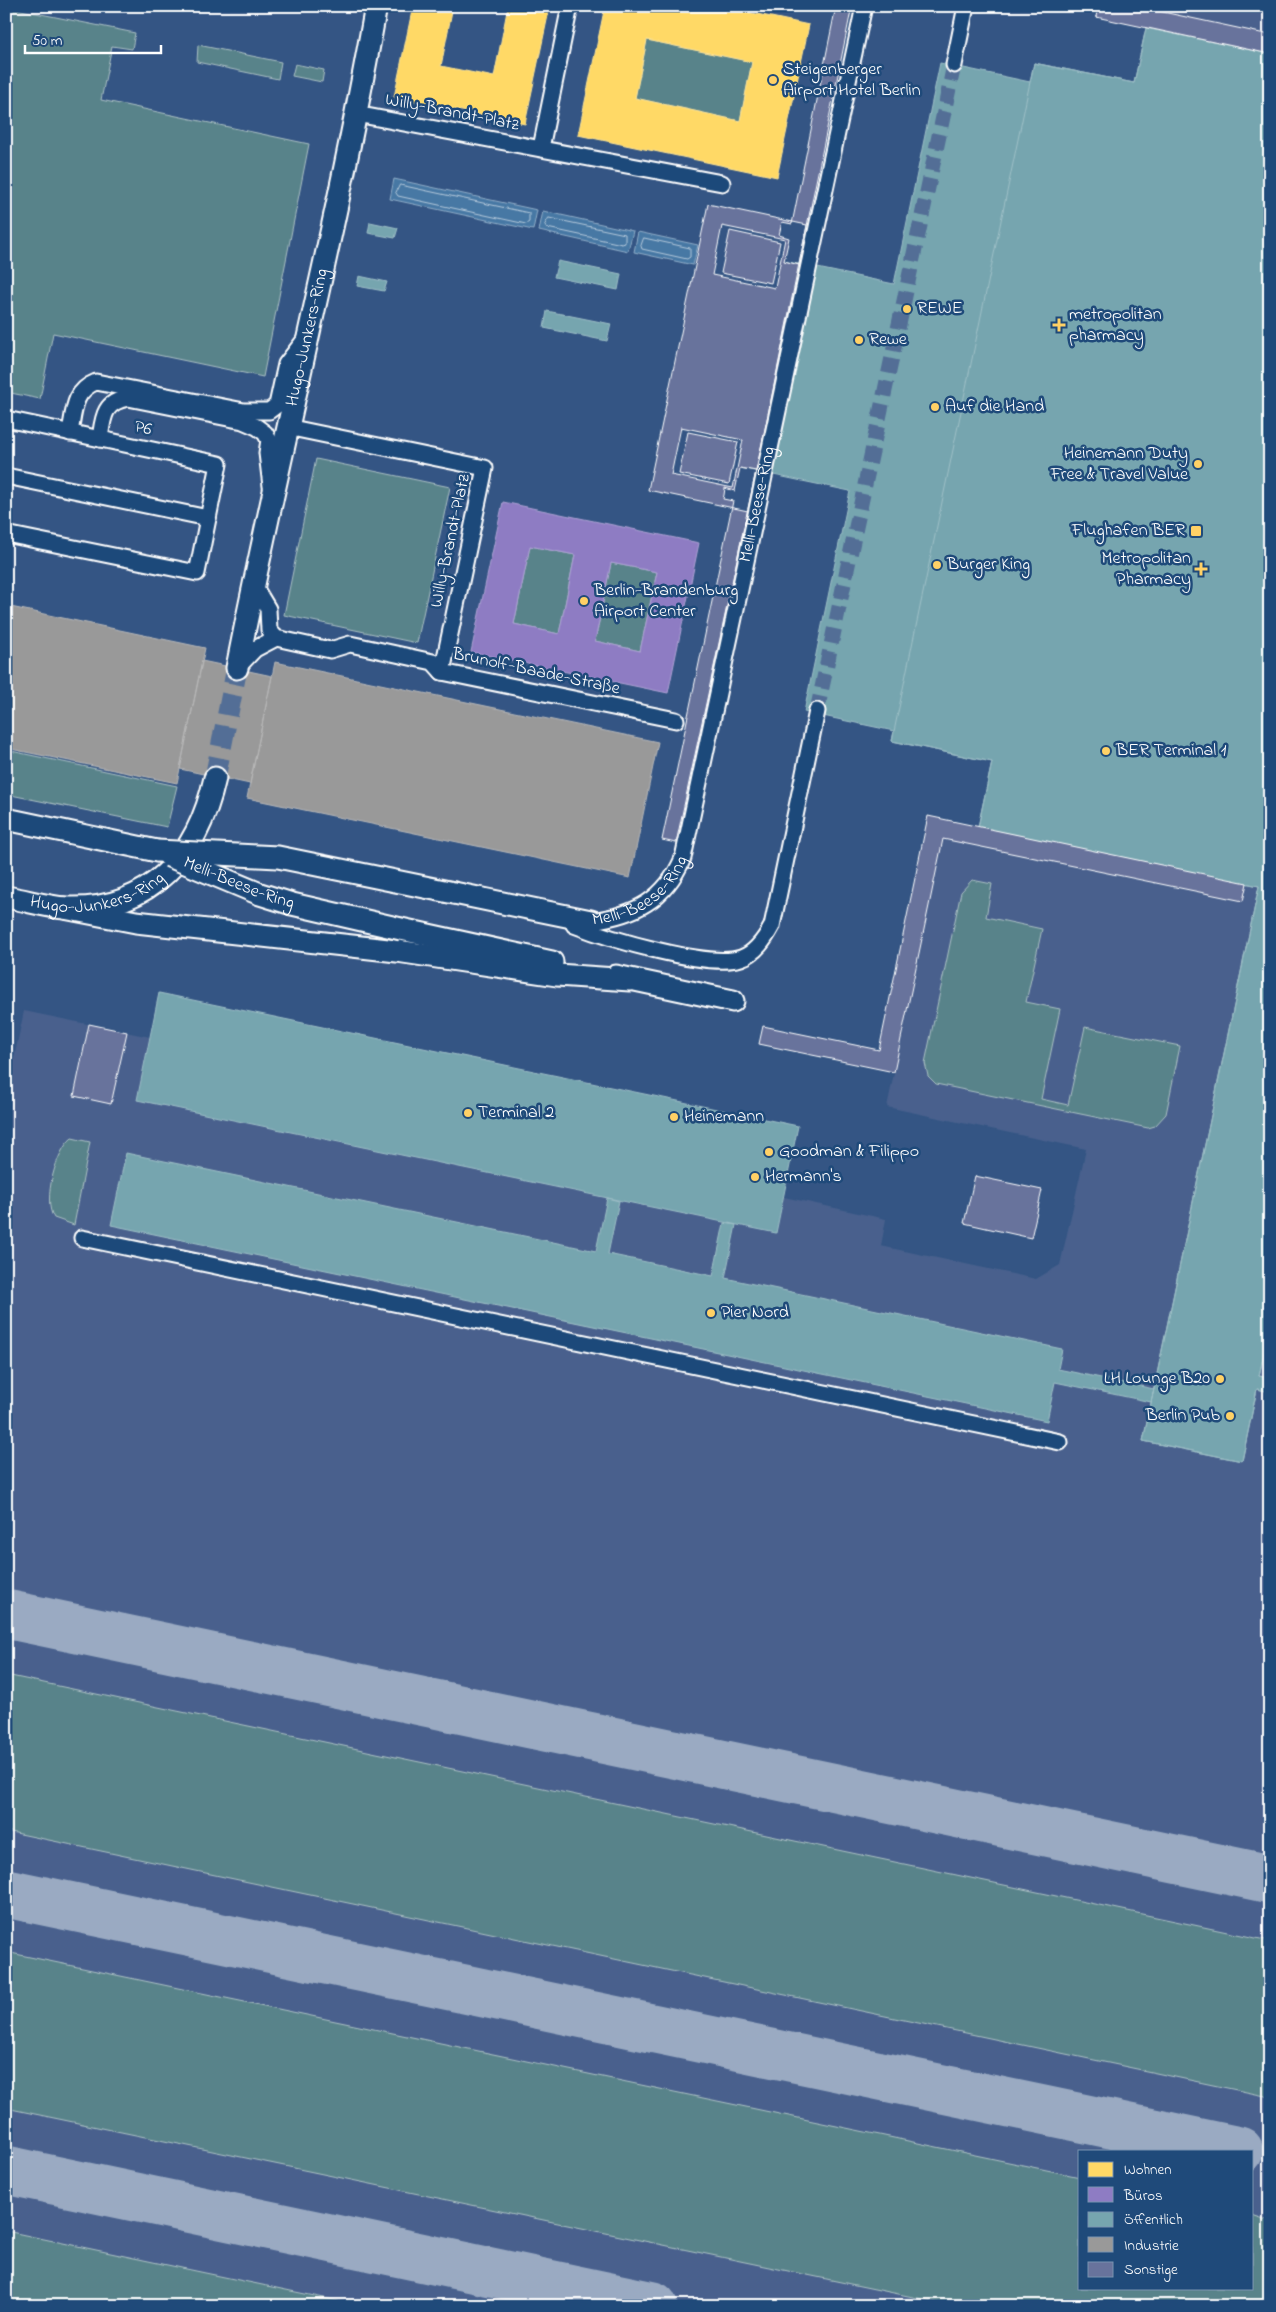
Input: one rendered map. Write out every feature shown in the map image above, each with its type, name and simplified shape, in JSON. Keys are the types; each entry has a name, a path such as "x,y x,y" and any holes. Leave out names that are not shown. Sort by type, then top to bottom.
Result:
{"street":[{"name":"Hugo-Junkers-Ring","path":"237,668 253,584 356,114 376,6"},
{"name":"Willy-Brandt-Platz","path":"540,148 570,6"},
{"name":"Melli-Beese-Ring","path":"583,922 626,914 652,900 671,882 684,858 864,6"},
{"path":"954,65 966,6"},
{"name":"Willy-Brandt-Platz","path":"356,114 722,183"},
{"path":"70,433 76,400 81,390 96,382 244,411 269,411 277,405 286,364 308,336"},
{"path":"100,439 104,412 108,406 128,398 243,421 265,433 269,440 267,453 272,498"},
{"name":"P6","path":"6,420 219,464 197,573 6,534"},
{"name":"Willy-Brandt-Platz","path":"287,427 485,468 442,672"},
{"path":"6,476 208,518"},
{"path":"237,668 255,650 276,638 269,630 268,609 253,584"},
{"name":"Brunolf-Baade-Straße","path":"276,638 330,650 350,644 433,662 442,672 676,720"},
{"name":"Melli-Beese-Ring","path":"6,819 157,851 278,857 533,909 583,922 625,942 719,962 743,958 754,950 772,926 817,710"},
{"name":"Hugo-Junkers-Ring","path":"6,897 64,908 98,906 114,902 148,887 162,876 187,848 198,832 210,802 215,778"},
{"name":"Melli-Beese-Ring","path":"157,851 260,894 322,912 733,1001"},
{"path":"64,908 136,922 397,951 557,975 630,980"},
{"path":"82,1238 1060,1442"}],"shaded area":[{"path":"1150,6 1270,6 1270,2306 6,2306 6,1096 24,1011 150,1037 137,1100 776,1233 784,1197 886,1219 881,1246 1036,1279 1060,1265 1086,1149 887,1107 943,839 975,845 992,762 892,741 1034,63 1134,83"}],"green space":[{"path":"6,7 135,33 132,49 112,46 101,100 309,144 263,377 53,333 40,399 6,392"},
{"path":"647,40 752,62 740,121 635,98"},
{"path":"198,45 281,62 278,79 197,62"},
{"path":"295,64 324,70 322,82 292,76"},
{"path":"316,459 450,487 417,643 284,615"},
{"path":"530,546 575,555 559,634 514,624"},
{"path":"611,563 657,572 640,651 595,641"},
{"path":"6,750 177,786 167,827 6,794"},
{"path":"972,880 992,884 986,917 1042,929 1026,1002 1060,1009 1041,1099 1068,1105 1085,1027 1180,1046 1166,1114 1155,1126 1148,1128 936,1084 928,1076 925,1063 961,892"},
{"path":"72,1138 90,1142 74,1225 54,1218 50,1200 52,1176 56,1164 66,1144"},
{"path":"6,1675 1270,1941 1270,2097 6,1831"},
{"path":"6,1952 1078,2177 1078,2290 1254,2290 1254,2216 1270,2221 1270,2306 956,2306 6,2108"},
{"path":"6,2231 362,2306 6,2306"}],"water":[{"path":"394,179 537,210 533,230 390,199"},
{"path":"543,211 633,231 628,251 539,231"},
{"path":"638,232 698,245 693,265 634,252"}],"building: Wohnen":[{"path":"413,6 453,6 441,66 494,77 508,6 550,6 525,124 394,97"},
{"name":"Steigenberger Airport Hotel Berlin","path":"605,6 719,6 809,25 777,177 578,135","holes":["647,40 752,62 740,121 635,98"]}],"building: Büros":[{"name":"Berlin-Brandenburg Airport Center","path":"503,502 699,543 668,693 471,652","holes":["530,546 575,555 559,634 514,624","611,563 657,572 640,651 595,641"]}],"building: Öffentlich":[{"name":"BER Terminal 1","path":"1146,28 1270,54 1270,1327 1259,1376 1270,1378 1270,1392 1257,1389 1242,1461 1143,1441 1259,886 978,827 992,762 892,741 894,731 804,712 850,491 740,468 784,261 894,284 940,63 1030,82 1034,63 1134,83"},
{"name":"BER Terminal 1","path":"1146,28 1270,54 1270,1327 1259,1376 1270,1378 1270,1392 1257,1389 1242,1461 1143,1441 1259,886 978,827 992,762 892,741 1034,63 1134,83"},
{"path":"370,222 398,228 395,238 368,233"},
{"path":"558,261 621,274 618,290 554,277"},
{"path":"359,276 387,282 384,291 357,286"},
{"path":"547,311 611,324 607,341 544,328"},
{"name":"Terminal 2","path":"159,993 798,1126 776,1233 137,1100"},
{"name":"Pier Nord","path":"126,1153 596,1251 607,1198 619,1201 608,1254 713,1276 724,1223 736,1225 725,1278 1062,1349 1058,1369 1154,1389 1151,1402 1055,1382 1047,1421 111,1225"}],"building: Industrie":[{"path":"6,606 205,648 177,783 6,748"},
{"path":"202,661 272,676 250,784 180,769"},
{"path":"275,662 658,742 630,878 247,798"}],"building: Sonstige":[{"path":"836,6 852,6 799,265 784,261 789,238 779,235 782,222 792,224"},
{"path":"1098,6 1135,6 1270,35 1270,54 1096,17"},
{"path":"708,204 807,225 748,511 648,490","holes":["722,226 785,239 775,288 712,275","681,427 743,440 733,488 671,475"]},
{"path":"730,231 780,242 771,283 721,273"},
{"path":"688,432 738,442 729,484 679,474"},
{"path":"740,468 756,471 676,843 662,840 733,501 723,499 725,488 735,491"},
{"path":"928,816 1247,883 1243,901 943,839 894,1072 759,1044 763,1026 879,1050"},
{"path":"89,1024 127,1032 111,1104 74,1096"},
{"path":"975,1176 1042,1190 1031,1238 964,1223"}],"taxiway":[{"path":"6,1614 1270,1879"},
{"path":"6,1893 1234,2150"},
{"path":"6,2170 653,2306"}],"tunnel":[{"path":"817,711 954,65"},
{"path":"215,778 237,668"}],"place":[{"name":"Steigenberger Airport Hotel Berlin","path":"773,80"},
{"name":"REWE","path":"907,309"},
{"name":"metropolitan pharmacy","path":"1059,325"},
{"name":"Rewe","path":"859,340"},
{"name":"Auf die Hand","path":"935,407"},
{"name":"Heinemann Duty Free & Travel Value","path":"1198,464"},
{"name":"Flughafen BER","path":"1196,531"},
{"name":"Burger King","path":"937,565"},
{"name":"Metropolitan Pharmacy","path":"1201,569"},
{"name":"Berlin-Brandenburg Airport Center","path":"584,601"},
{"name":"BER Terminal 1","path":"1106,751"},
{"name":"Terminal 2","path":"468,1113"},
{"name":"Heinemann","path":"674,1117"},
{"name":"Goodman & Filippo","path":"769,1152"},
{"name":"Hermann's","path":"755,1177"},
{"name":"Pier Nord","path":"711,1313"},
{"name":"LH Lounge B20","path":"1220,1379"},
{"name":"Berlin Pub","path":"1230,1416"}]}
